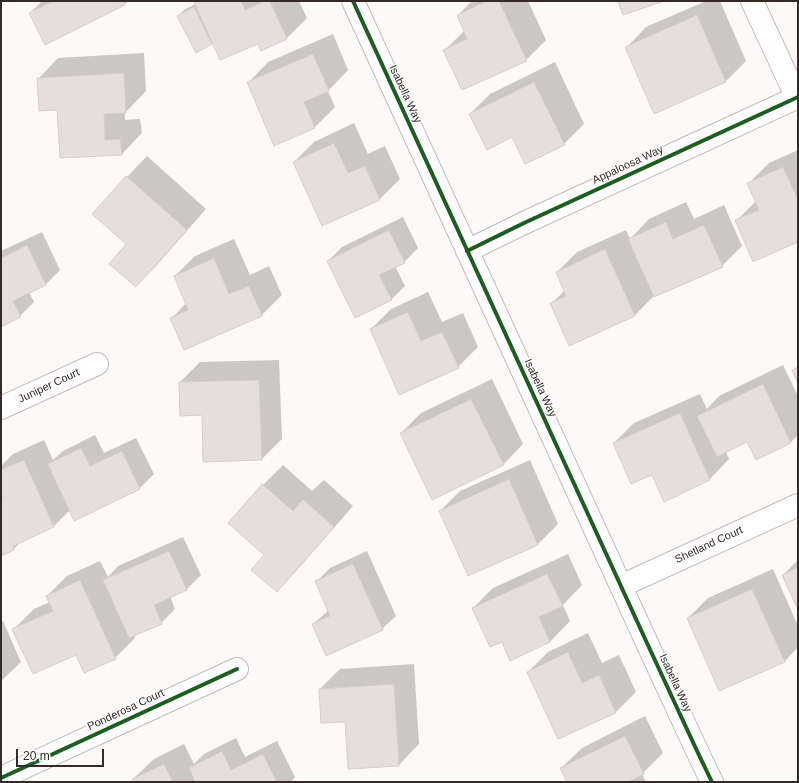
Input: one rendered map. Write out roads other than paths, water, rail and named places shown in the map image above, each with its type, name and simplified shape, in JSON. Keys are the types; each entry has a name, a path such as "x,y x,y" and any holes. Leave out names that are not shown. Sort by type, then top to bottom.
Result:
{"street":[{"name":"Isabella Way","path":"353,1 712,782"},
{"path":"752,1 798,98"},
{"name":"Appaloosa Way","path":"467,251 524,223 798,98"},
{"name":"Juniper Court","path":"1,408 97,364"},
{"name":"Shetland Court","path":"621,586 798,504"},
{"name":"Ponderosa Court","path":"1,778 237,669"}]}
